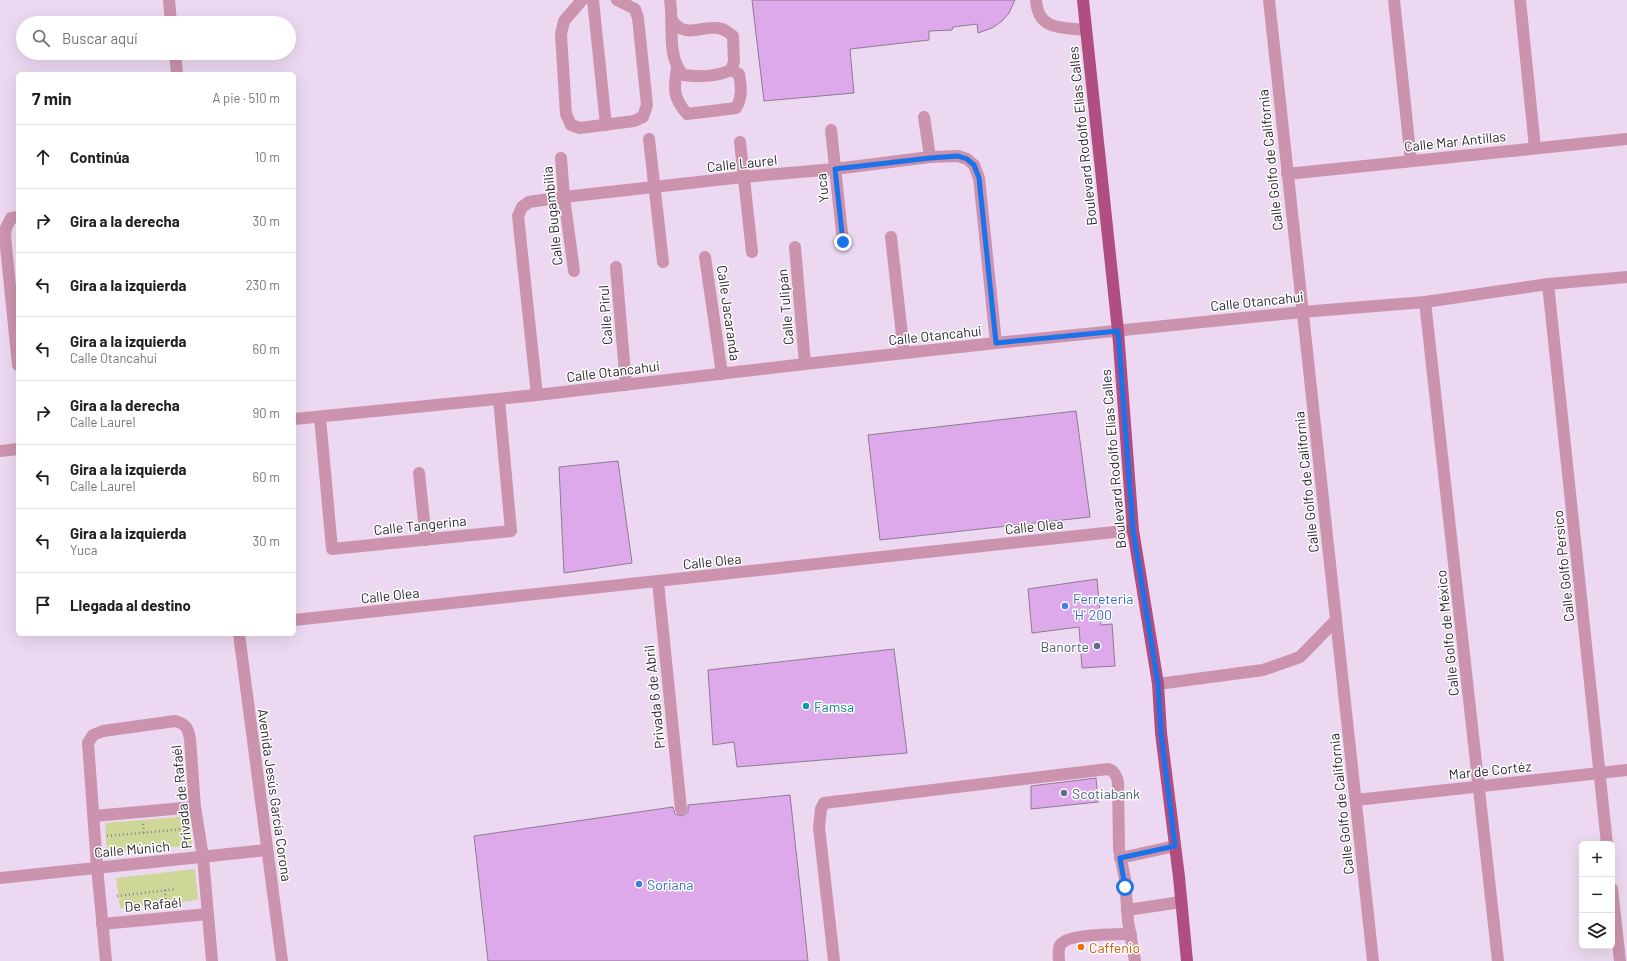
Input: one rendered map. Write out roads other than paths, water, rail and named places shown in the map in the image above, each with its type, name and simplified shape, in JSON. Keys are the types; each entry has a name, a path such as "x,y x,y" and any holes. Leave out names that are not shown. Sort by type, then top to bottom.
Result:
{"main road":[{"name":"Boulevard Rodolfo Elías Calles","path":"1083,0 1118,331 1133,530 1158,684 1161,733 1187,961"}],"street":[{"path":"169,0 171,16"},
{"path":"586,0 606,125"},
{"path":"586,0 564,20 560,34 566,114 571,124 580,128 634,122 643,117 647,105 638,18 635,9 617,0"},
{"path":"670,0 673,56 677,68 683,75 698,77 719,75 730,70 734,62 735,51 733,36 724,29 714,27 684,31 677,27 672,20"},
{"path":"1036,0 1036,8 1041,20 1050,26 1086,30"},
{"name":"Calle Golfo de California","path":"1269,0 1373,961"},
{"path":"1394,0 1411,161"},
{"path":"1520,0 1535,148"},
{"path":"176,60 177,72"},
{"path":"677,68 674,90 675,97 679,105 687,114 736,108 741,99 742,89 739,74 730,70"},
{"path":"924,117 930,158"},
{"name":"Yuca","path":"831,130 843,242"},
{"path":"649,138 663,262"},
{"name":"Calle Mar Antillas","path":"1287,174 1627,139"},
{"path":"740,142 752,252"},
{"name":"Calle Laurel","path":"537,395 518,216 522,207 529,202 564,197 930,158 958,156 967,159 974,165 979,178 996,343"},
{"name":"Calle Bugambilia","path":"561,158 564,197 574,271"},
{"path":"14,217 6,228 5,237 16,345"},
{"path":"891,237 904,353"},
{"name":"Calle Tulipán","path":"795,248 805,364"},
{"name":"Calle Jacaranda","path":"705,257 722,374"},
{"name":"Calle Pirul","path":"616,267 626,385"},
{"name":"Calle Otancahui","path":"296,420 537,395 996,343 1302,312 1425,302 1548,284 1627,277"},
{"name":"Calle Golfo Pérsico","path":"1548,284 1607,841"},
{"name":"Calle Golfo de México","path":"1425,302 1480,786 1498,961"},
{"name":"Calle Tangerina","path":"320,418 332,549 511,531 499,399"},
{"path":"0,451 16,449"},
{"path":"419,473 426,540"},
{"name":"Calle Olea","path":"296,620 1133,530"},
{"name":"Privada 6 de Abril","path":"658,582 681,808"},
{"path":"1158,684 1263,670 1300,658 1336,620"},
{"name":"Avenida Jesús García Corona","path":"239,636 282,961"},
{"name":"Privada de Rafaél","path":"94,816 88,746 92,736 103,731 175,721 185,725 190,739 195,807 203,857 212,961"},
{"path":"834,961 819,827 820,809 824,803 1108,769 1117,777 1118,782 1120,858 1125,879 1127,910 1135,961"},
{"name":"Mar de Cortéz","path":"1356,800 1627,770"},
{"path":"106,961 97,867 94,816 195,807"},
{"path":"1120,858 1175,846"},
{"name":"Calle Múnich","path":"0,878 267,850"},
{"path":"1127,910 1181,902"},
{"path":"1615,913 1620,961"},
{"name":"De Rafaél","path":"102,924 208,914"},
{"path":"1059,961 1060,945 1066,940 1082,936 1131,934"}],"place":[{"name":"Ferreteria 'H' 200","path":"1065,606"},
{"name":"Banorte","path":"1097,646"},
{"name":"Famsa","path":"806,706"},
{"name":"Scotiabank","path":"1064,793"},
{"name":"Soriana","path":"639,884"},
{"name":"Caffenio","path":"1081,947"}]}
